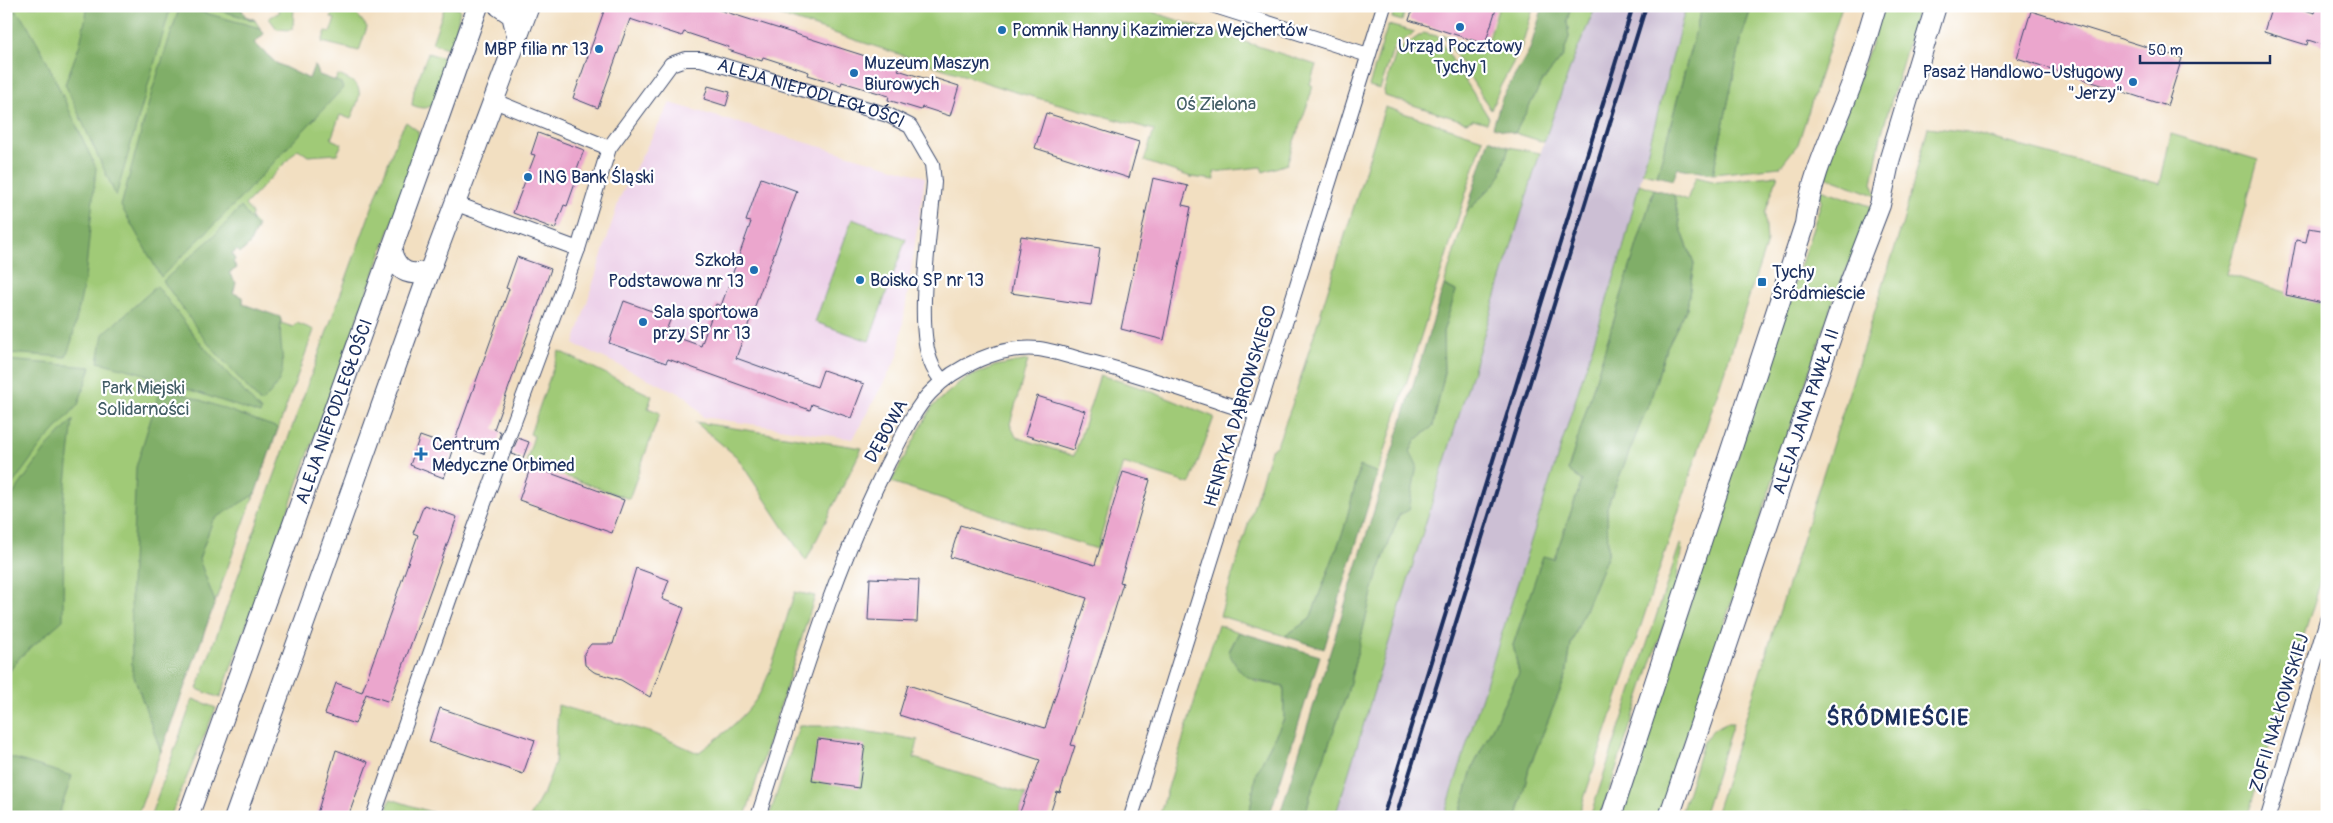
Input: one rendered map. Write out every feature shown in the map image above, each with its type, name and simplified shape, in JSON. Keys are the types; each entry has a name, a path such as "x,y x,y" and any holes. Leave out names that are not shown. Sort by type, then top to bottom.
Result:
{"street":[{"path":"499,6 512,15 517,35"},
{"path":"235,817 454,203 529,6"},
{"path":"1215,6 1368,55"},
{"name":"HENRYKA DĄBROWSKIEGO","path":"1131,817 1384,6"},
{"path":"1611,817 1805,224 1808,200 1852,82 1876,6"},
{"path":"1928,6 1929,29"},
{"name":"ALEJA JANA PAWŁA II","path":"1669,817 1843,300 1880,205 1890,158 1936,6"},
{"name":"ALEJA NIEPODLEGŁOŚCI","path":"188,817 480,10"},
{"name":"ALEJA NIEPODLEGŁOŚCI","path":"373,817 463,560 578,249 609,148 671,64 685,59 701,60 888,115 910,126 932,164 934,182 924,306 930,358 942,382"},
{"path":"492,100 609,148"},
{"path":"454,203 578,249"},
{"path":"392,254 399,268 408,274 418,274 430,270"},
{"name":"DĘBOWA","path":"758,817 830,599 866,506 901,439 928,395 942,382 975,361 1005,352 1039,349 1103,364 1257,414"},
{"name":"ZOFII NAŁKOWSKIEJ","path":"2268,817 2327,620"}],"shaded area":[{"path":"1596,6 1686,6 1623,249 1444,817 1335,817 1539,157 1573,60"},
{"name":"Szkoła Podstawowa nr 13","path":"670,103 925,177 898,356 853,439 703,417 687,397 574,344 620,197"}],"green space":[{"name":"Park Miejski Solidarności","path":"6,6 240,6 245,16 254,19 264,34 254,43 276,63 309,79 314,66 319,75 335,81 338,75 354,83 359,91 359,97 351,119 340,115 331,139 342,144 337,154 308,156 298,149 245,205 252,213 251,218 258,225 249,245 240,253 237,250 232,254 235,260 233,262 237,268 229,273 236,283 233,293 243,297 243,304 281,320 281,323 293,327 297,323 314,330 137,817 6,817"},
{"path":"6,6 17,12 27,24 42,51 96,168 85,279 72,340 66,357 6,353"},
{"path":"88,6 171,6 116,196 65,84 80,44"},
{"path":"180,6 260,28 264,34 254,43 276,63 309,79 314,66 319,75 341,83 343,88 235,204 161,277 121,206 152,91"},
{"path":"205,6 240,6 245,16 256,21"},
{"path":"276,6 294,6 293,28 289,30 277,29 269,18 280,12"},
{"path":"335,6 356,13 367,27 359,51 322,42 326,31 330,32 335,19 331,17"},
{"path":"445,6 460,9 453,50 432,43"},
{"name":"Oś Zielona","path":"751,6 1134,6 1316,65 1310,84 1313,86 1287,164 1263,172 1261,167 1214,172 1215,180 1191,177 1144,161 1154,130 1012,91"},
{"path":"1394,6 1406,6 1402,21 1392,18"},
{"path":"1499,6 1534,6 1521,48 1500,87 1491,110 1443,35 1485,52"},
{"path":"1543,6 1571,6 1567,21 1569,37 1563,56 1542,82 1515,133 1493,127 1502,98 1530,49"},
{"path":"1571,6 1596,6 1573,60 1544,142 1515,133 1542,82 1563,56 1569,37 1567,21"},
{"path":"1686,6 1702,6 1657,176 1642,173"},
{"path":"1702,6 1752,6 1742,36 1713,174 1678,168 1673,180 1657,176"},
{"path":"1752,6 1842,6 1798,144 1780,167 1713,174 1742,36"},
{"path":"1885,6 1919,6 1881,136 1872,183 1877,196 1823,176"},
{"path":"1388,25 1415,32 1394,47 1380,89 1369,86"},
{"path":"1423,33 1437,36 1489,118 1487,123 1473,119 1466,122 1385,96 1384,90 1397,51"},
{"path":"428,53 450,60 436,102 427,108 422,108 412,105 414,90"},
{"path":"1385,107 1483,139 1378,473 1360,467 1344,529 1310,619 1285,636 1220,616 1271,450 1277,445 1292,405"},
{"path":"406,122 418,131 420,146 220,698 197,689 398,136"},
{"path":"1928,127 1968,132 2160,184 2171,134 2258,160 2227,274 2327,305 2327,562 2247,817 1715,815 1903,222"},
{"path":"1489,139 1509,147 1499,179 1466,213"},
{"path":"1509,147 1540,153 1335,817 1305,817 1310,796 1347,694 1374,585 1399,515 1410,452 1416,440 1433,426 1444,376 1443,332 1456,291 1444,285 1466,213 1499,179"},
{"path":"1778,175 1765,213 1767,242 1578,817 1517,817 1529,768 1566,676 1571,644 1608,554 1607,507 1651,398 1666,349 1687,308 1694,263 1680,226 1674,195 1687,200 1696,177 1717,182"},
{"path":"1639,184 1654,189 1568,470 1582,481 1554,559 1543,557 1513,645 1519,673 1472,769 1459,817 1444,817 1623,249"},
{"path":"1818,188 1873,207 1835,296 1659,817 1620,817 1822,200"},
{"path":"1654,189 1674,195 1680,226 1694,264 1687,308 1666,349 1651,398 1607,507 1608,554 1571,644 1566,676 1529,768 1517,817 1459,817 1472,769 1519,673 1513,645 1543,556 1554,559 1582,481 1568,470"},
{"path":"241,207 257,228 249,245 240,253 237,250 232,254 235,260 233,262 237,268 229,273 236,283 233,293 243,297 243,304 280,317 281,320 282,372 272,392 261,403 205,340 163,281 215,235"},
{"name":"Boisko SP nr 13","path":"852,219 906,239 869,341 815,322"},
{"path":"1444,285 1456,291 1443,332 1444,376 1433,426 1416,440 1410,451 1417,465 1409,510 1399,515 1374,585 1347,694 1310,796 1305,817 1279,817"},
{"path":"157,286 197,339 261,411 260,414 138,372 98,362 103,334"},
{"path":"559,351 652,396 648,408 660,413 629,499 526,462 534,436 530,434"},
{"path":"6,360 91,367 78,405 42,444 6,493"},
{"path":"1028,360 1010,424 1016,437 1074,456 1100,375 1145,389 1214,417 1190,484 1123,463 1097,549 891,482 932,407 961,381 995,366"},
{"path":"161,386 278,428 255,494 213,520 199,559 215,602 161,752 132,671 131,587 136,467"},
{"path":"73,420 64,501 63,620 20,657 6,676 6,504 47,447"},
{"path":"695,422 862,448 806,561 737,457"},
{"path":"1360,466 1378,473 1324,649 1285,636 1310,619 1344,529"},
{"path":"1680,544 1682,545 1675,591 1600,817 1590,817"},
{"path":"795,592 815,596 745,817 530,817 544,792 555,763 558,705 653,733 698,753 736,723 755,701 773,663"},
{"path":"1218,625 1239,632 1229,651 1256,682 1284,686 1284,719 1256,773 1249,817 1159,817"},
{"path":"1239,632 1320,656 1269,817 1249,817 1256,773 1284,719 1284,686 1257,681 1239,669 1229,652"},
{"path":"193,699 216,708 170,817 150,817"},
{"path":"1726,723 1733,723 1703,817 1680,817 1704,740 1714,729"},
{"path":"799,726 833,726 918,740 914,758 1026,794 1018,817 769,817"},
{"path":"6,756 72,776 58,817 6,817"},
{"path":"390,799 446,817 399,817 386,812"}],"building":[{"path":"599,6 707,6 900,67 898,70 930,80 931,77 959,86 950,116 922,107 921,110 888,100 889,96 842,82 841,85 808,75 809,72 763,57 762,61 728,50 729,47 684,32 682,36 630,19 598,108 573,98 604,11 598,9"},
{"name":"Urząd Pocztowy Tychy 1","path":"1414,6 1497,6 1485,44 1409,20"},
{"path":"2272,6 2291,6 2315,13 2317,6 2327,6 2327,46 2308,40 2307,45 2264,32"},
{"name":"Pasaż Handlowo-Usługowy \"Jerzy\"","path":"2031,11 2182,58 2167,106 2017,58"},
{"path":"708,86 730,92 726,106 704,99"},
{"path":"1046,113 1139,142 1129,178 1035,148"},
{"path":"538,133 584,150 575,174 578,175 567,206 564,205 555,229 513,213 535,155 531,154"},
{"path":"761,178 797,191 736,358 817,387 823,370 864,384 851,418 812,404 810,410 668,359 666,363 609,343 624,301 671,318 665,333 701,346 716,304 721,306 751,222 746,221"},
{"path":"1153,178 1188,186 1182,205 1191,207 1164,340 1121,329"},
{"path":"2309,228 2327,231 2327,304 2286,295 2296,240 2306,242"},
{"path":"1021,236 1100,248 1091,305 1011,293"},
{"path":"517,257 551,269 494,429 501,432 495,448 487,445 484,454 454,443 509,289 506,288"},
{"path":"1037,396 1085,411 1073,450 1025,435"},
{"path":"420,436 454,448 444,478 410,465"},
{"path":"518,438 529,442 523,458 511,454"},
{"path":"531,466 624,500 612,533 519,500"},
{"path":"1123,472 1150,480 1120,582 1123,583 1071,745 1075,746 1060,793 1057,792 1049,817 1018,817 1040,760 899,715 908,685 1045,728 1087,598 950,557 960,525 1095,565"},
{"path":"424,505 457,517 390,702 366,694 355,724 325,714 336,683 362,692 418,535 413,533"},
{"path":"636,568 669,580 662,599 684,608 650,697 621,680 594,672 585,665 584,653 591,644 613,644"},
{"path":"870,578 919,580 917,622 868,620"},
{"path":"440,708 535,740 523,774 429,742"},
{"path":"818,739 865,745 859,788 812,781"},
{"path":"336,750 368,762 348,817 316,817"}],"railway":[{"path":"1383,817 1633,6"},
{"path":"1396,817 1646,6"}],"place":[{"name":"Urząd Pocztowy Tychy 1","path":"1460,27"},
{"name":"Pomnik Hanny i Kazimierza Wejchertów","path":"1002,30"},
{"name":"MBP filia nr 13","path":"599,49"},
{"name":"Muzeum Maszyn Biurowych","path":"854,73"},
{"name":"Pasaż Handlowo-Usługowy \"Jerzy\"","path":"2133,82"},
{"name":"ING Bank Śląski","path":"528,177"},
{"name":"Szkoła Podstawowa nr 13","path":"754,270"},
{"name":"Boisko SP nr 13","path":"860,280"},
{"name":"Tychy Śródmieście","path":"1762,282"},
{"name":"Sala sportowa przy SP nr 13","path":"643,322"},
{"name":"Centrum Medyczne Orbimed","path":"421,454"}],"district":[{"name":"ŚRÓDMIEŚCIE","path":"1898,717"}]}
